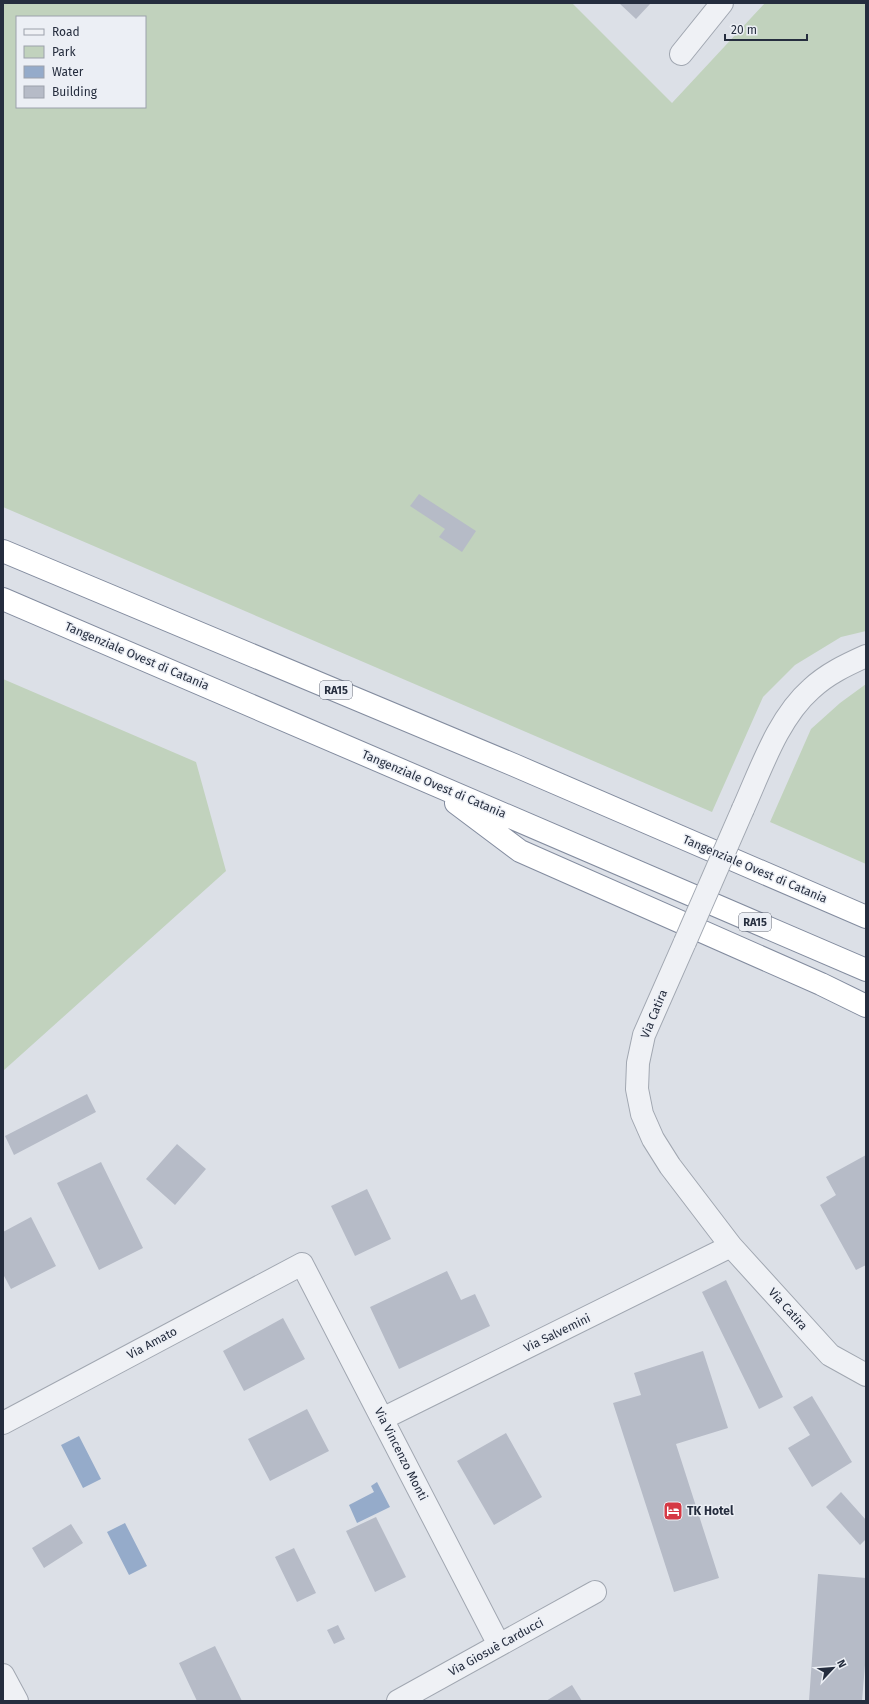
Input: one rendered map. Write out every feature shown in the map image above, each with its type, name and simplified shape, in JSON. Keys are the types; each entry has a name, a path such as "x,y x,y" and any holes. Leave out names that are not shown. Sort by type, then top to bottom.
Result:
{"highway":[{"name":"Tangenziale Ovest di Catania","path":"3,551 507,762 866,918"},
{"name":"Tangenziale Ovest di Catania","path":"3,599 866,970"},
{"path":"426,781 520,851 821,984 866,1006"},
{"path":"819,897 866,910"}],"street":[{"path":"681,54 722,3"},
{"name":"Via Catira","path":"866,656 838,669 810,689 781,725 742,809 644,1035 638,1064 637,1089 642,1114 653,1139 670,1166 731,1246 830,1355 866,1375"},
{"name":"Via Salvemini","path":"382,1419 731,1246"},
{"name":"Via Vincenzo Monti","path":"302,1264 499,1645"},
{"name":"Via Amato","path":"3,1423 302,1264"},
{"name":"Via Giosuè Carducci","path":"398,1701 595,1592"},
{"path":"3,1675 17,1701"}],"green space":[{"path":"3,3 572,3 672,103 765,3 866,3 866,631 841,637 795,665 763,697 712,812 3,507"},
{"path":"3,679 196,762 226,871 3,1071"},
{"path":"866,684 866,864 770,822 811,729 840,703"}],"water":[{"path":"79,1436 101,1479 83,1488 61,1445"},
{"path":"377,1482 390,1507 357,1523 349,1505 374,1492 371,1486"},
{"path":"125,1523 147,1566 129,1575 107,1532"}],"building":[{"path":"619,3 651,3 636,19"},
{"path":"419,494 476,531 462,552 439,537 445,529 410,506"},
{"path":"87,1094 96,1112 14,1155 5,1136"},
{"path":"177,1144 206,1169 175,1205 146,1179"},
{"path":"866,1155 866,1265 856,1270 820,1205 836,1195 826,1177"},
{"path":"101,1162 143,1248 99,1270 57,1183"},
{"path":"367,1189 391,1239 355,1256 331,1206"},
{"path":"31,1217 56,1266 11,1289 3,1274 3,1232"},
{"path":"447,1271 461,1300 475,1294 490,1326 399,1369 370,1307"},
{"path":"726,1280 783,1397 759,1409 702,1292"},
{"path":"283,1318 305,1359 244,1391 223,1351"},
{"name":"TK Hotel","path":"703,1351 728,1428 676,1444 719,1578 674,1592 613,1403 641,1395 634,1373"},
{"path":"812,1396 852,1462 812,1487 788,1448 810,1435 793,1407"},
{"path":"307,1409 329,1451 270,1481 248,1439"},
{"path":"506,1433 542,1497 494,1525 457,1461"},
{"path":"841,1492 866,1520 866,1539 860,1545 826,1507"},
{"path":"376,1517 406,1577 375,1592 346,1531"},
{"path":"71,1524 83,1543 44,1568 32,1548"},
{"path":"294,1548 316,1593 297,1602 275,1557"},
{"path":"818,1574 866,1578 866,1653 862,1701 809,1701"},
{"path":"338,1625 345,1639 334,1644 327,1630"},
{"path":"215,1646 242,1701 197,1701 179,1663"},
{"path":"572,1685 582,1701 546,1701"}],"place":[{"name":"TK Hotel","path":"673,1511"}]}
